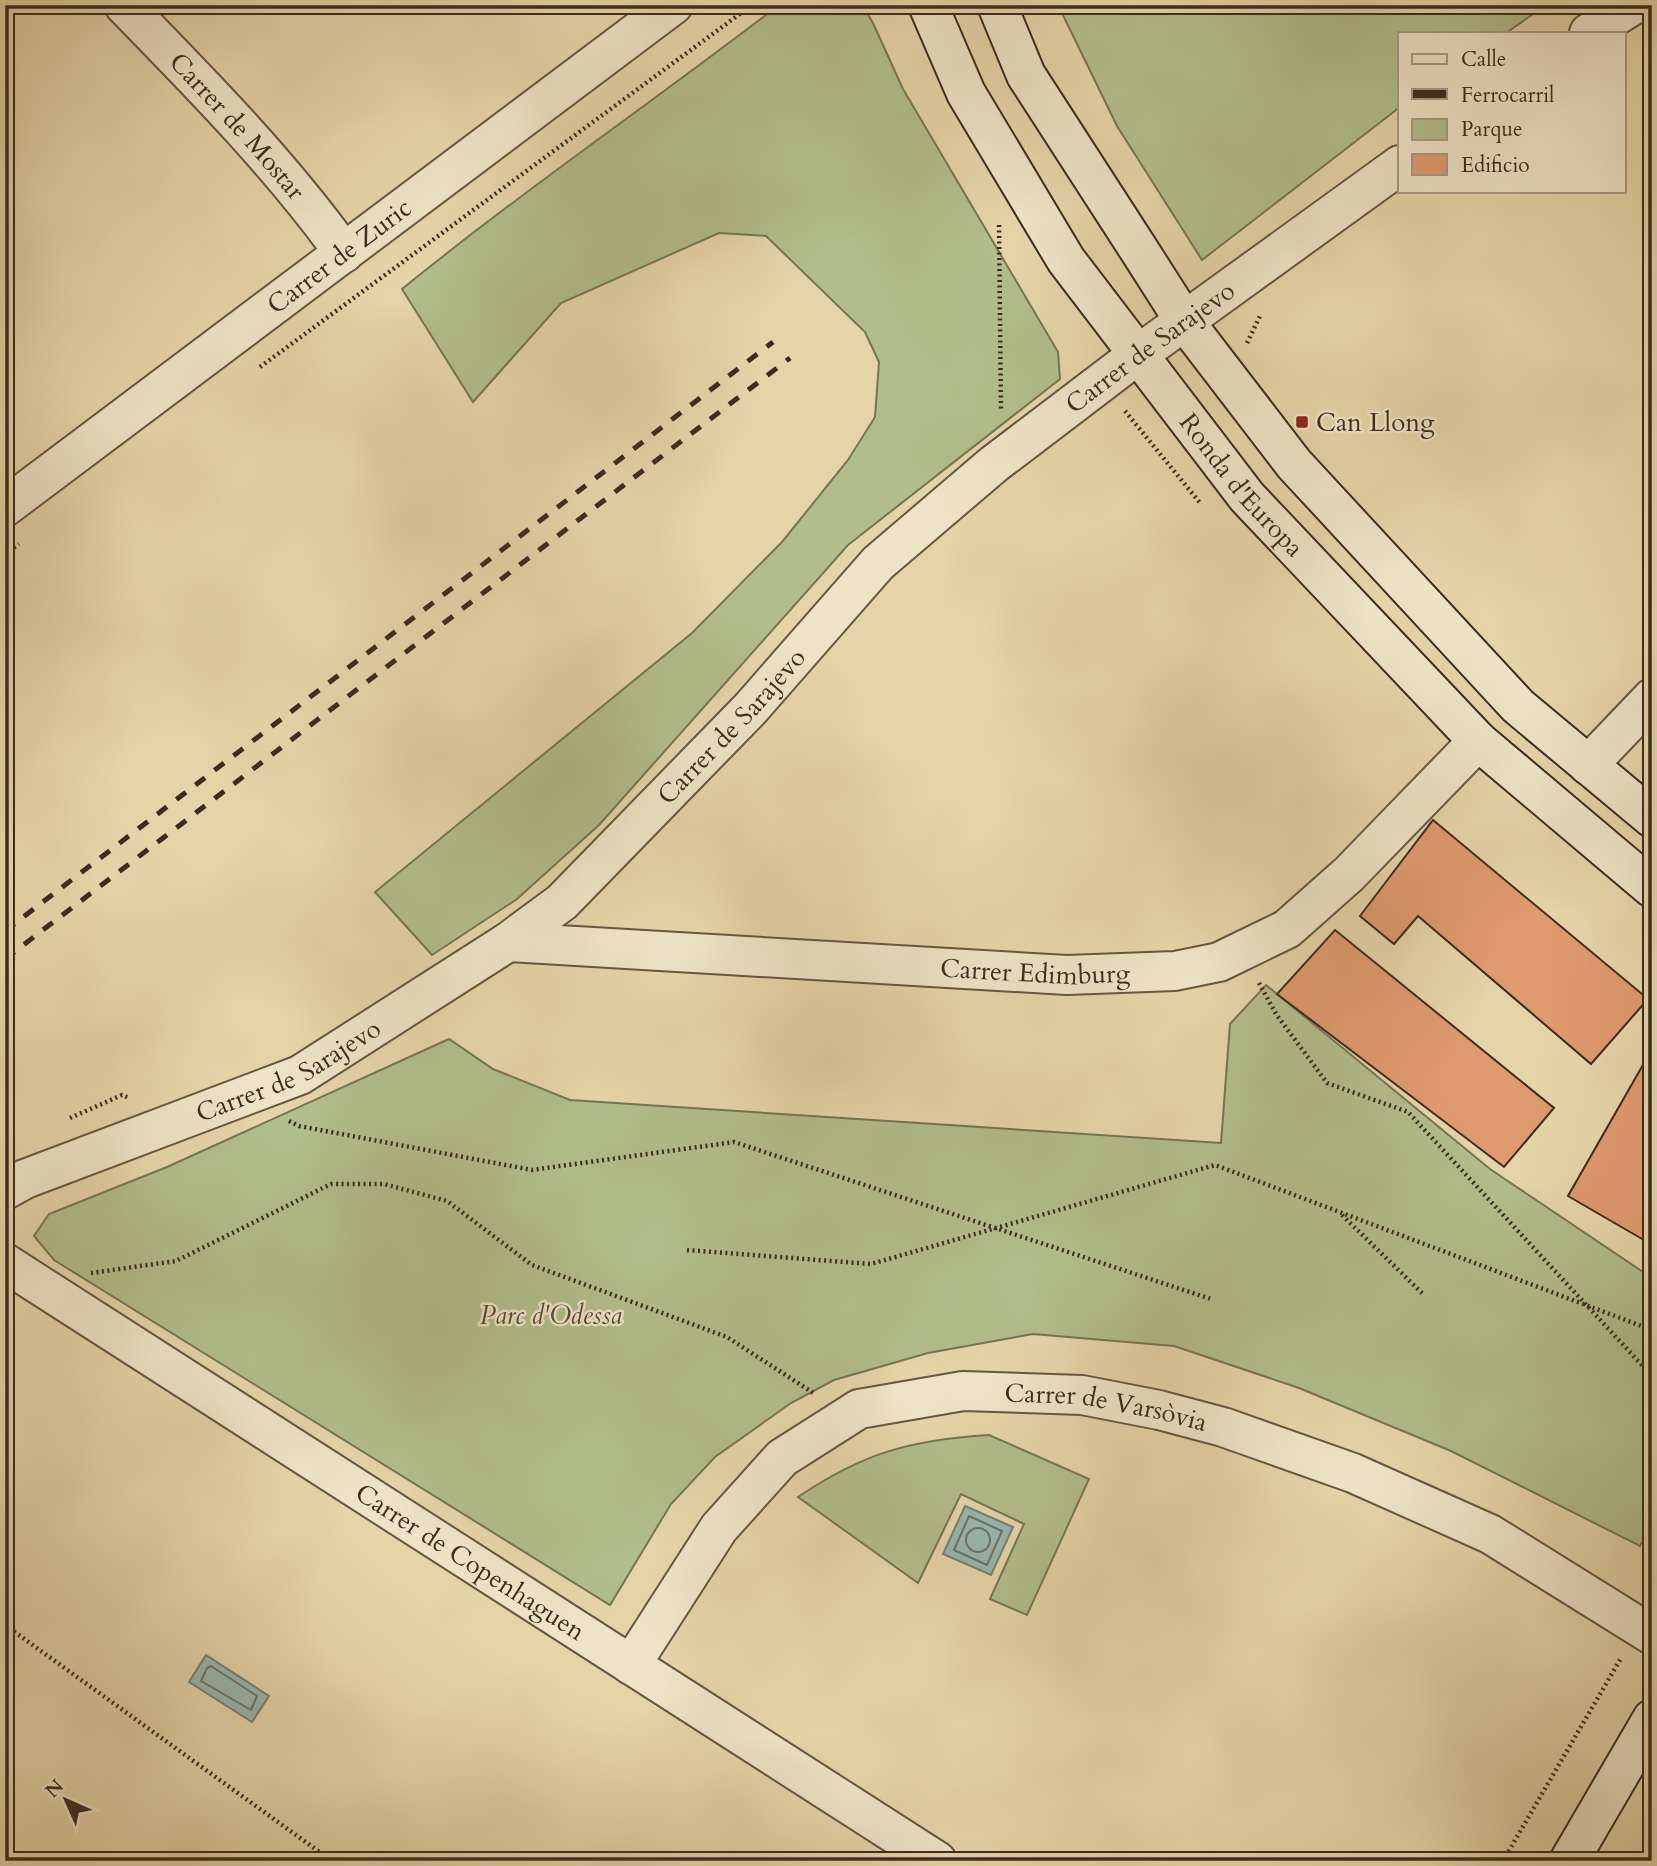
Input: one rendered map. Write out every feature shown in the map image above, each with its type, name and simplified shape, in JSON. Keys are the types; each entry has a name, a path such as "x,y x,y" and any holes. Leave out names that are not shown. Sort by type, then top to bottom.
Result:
{"street":[{"name":"Carrer de Mostar","path":"124,5 247,132 307,203 344,253"},
{"name":"Carrer de Zuric","path":"5,507 673,5"},
{"name":"Ronda d'Europa","path":"928,5 966,93 1066,260 1136,356 1247,497 1478,741 1652,888"},
{"name":"Ronda d'Europa","path":"997,5 1027,75 1185,322 1294,464 1518,705 1652,818"},
{"path":"1591,32 1633,5"},
{"name":"Carrer de Sarajevo","path":"5,1190 25,1179 300,1075 508,942 562,902 751,708 878,563 995,464 1136,356 1398,166"},
{"path":"1588,765 1652,698"},
{"name":"Carrer Edimburg","path":"508,942 1067,975 1175,971 1219,962 1287,929 1328,892 1478,741"},
{"name":"Carrer de Copenhaguen","path":"20,1272 937,1861"},
{"name":"Carrer de Varsòvia","path":"631,1665 719,1528 782,1458 859,1409 963,1391 1082,1395 1210,1423 1353,1473 1490,1534 1646,1631"},
{"path":"1569,1861 1652,1719"}],"path":[{"path":"258,369 752,5"},
{"path":"999,224 1001,418"},
{"path":"5,554 27,538"},
{"path":"1242,951 1276,1014 1327,1083 1408,1112 1652,1376"},
{"path":"241,1098 299,1126 533,1170 734,1142 1211,1299"},
{"path":"687,1250 871,1264 1215,1165 1652,1329"},
{"path":"20,1272 176,1261 331,1184 384,1184 447,1201 532,1265 727,1337 848,1416"},
{"path":"1339,1212 1423,1294"},
{"path":"5,1625 332,1861"},
{"path":"1503,1861 1646,1631"}],"green space":[{"path":"779,5 862,5 903,89 1058,352 1060,379 848,545 599,825 517,899 432,955 375,892 692,633 782,542 848,460 875,417 879,362 865,332 766,236 719,233 561,303 473,402 402,289 495,216"},
{"path":"1058,5 1546,5 1507,32 1398,32 1398,109 1202,260 1117,126"},
{"name":"Parc d'Odessa","path":"1266,985 1490,1169 1652,1278 1652,1526 1640,1546 1451,1451 1299,1388 1174,1346 1033,1334 928,1353 834,1380 791,1403 715,1457 671,1504 610,1605 54,1260 34,1236 49,1214 167,1167 449,1039 493,1069 570,1100 1221,1143 1230,1024"},
{"path":"989,1435 1089,1479 1027,1615 990,1599 1024,1524 961,1494 918,1583 798,1497 844,1469 888,1451 935,1441"}],"water":[{"path":"965,1506 1013,1527 991,1575 943,1554"},
{"path":"206,1655 269,1696 252,1722 189,1682"}],"building":[{"path":"1433,820 1648,999 1591,1064 1418,916 1394,944 1360,916"},
{"path":"1335,930 1554,1108 1504,1167 1277,994"},
{"path":"1652,1049 1652,1238 1649,1243 1568,1196"}],"railway":[{"path":"5,931 773,342"},
{"path":"5,959 790,358"}],"place":[{"name":"Can Llong","path":"1302,422"}]}
